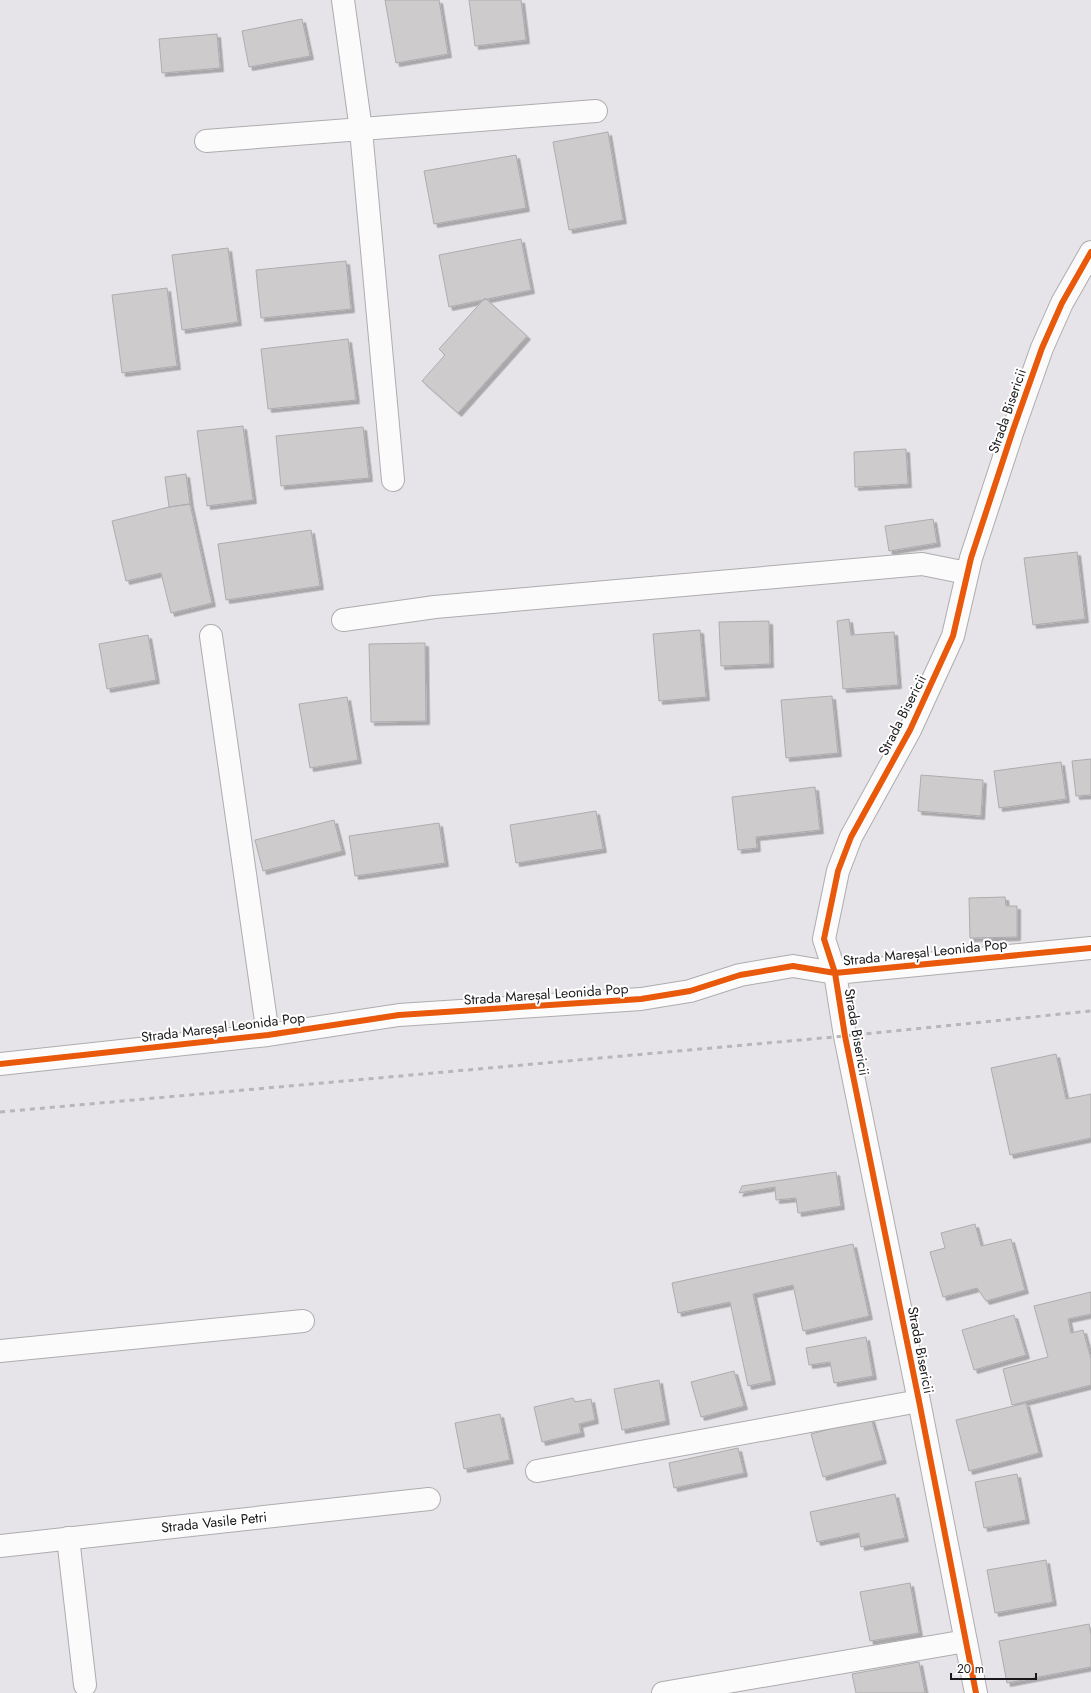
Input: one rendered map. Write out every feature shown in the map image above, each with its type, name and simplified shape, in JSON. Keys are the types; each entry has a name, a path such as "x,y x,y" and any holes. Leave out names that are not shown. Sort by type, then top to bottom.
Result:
{"street":[{"path":"343,0 361,130 393,480"},
{"path":"206,141 596,111"},
{"name":"Strada Bisericii","path":"976,1693 919,1401 846,1043 835,973 824,939 838,871 851,837 910,730 953,636 967,573 1008,445 1042,348 1062,303 1091,252"},
{"path":"343,620 435,607 922,564 967,573"},
{"name":"Strada Mareșal Leonida Pop","path":"211,636 268,1035"},
{"name":"Strada Mareșal Leonida Pop","path":"0,1064 268,1035 399,1015 641,999 690,991 740,975 793,966 835,973 1091,948"},
{"path":"0,1351 303,1321"},
{"path":"537,1471 919,1401"},
{"name":"Strada Vasile Petri","path":"0,1546 429,1499"},
{"path":"68,1538 85,1685"},
{"path":"662,1693 966,1641"}],"building":[{"path":"385,0 439,0 448,54 396,63"},
{"path":"469,0 521,0 526,40 475,46"},
{"path":"302,19 310,56 249,67 242,31"},
{"path":"217,34 220,68 162,73 159,39"},
{"path":"608,132 623,220 569,230 553,142"},
{"path":"516,155 526,208 434,224 424,171"},
{"path":"521,239 531,290 449,307 439,255"},
{"path":"228,248 238,322 182,330 172,255"},
{"path":"346,261 351,309 261,318 256,270"},
{"path":"167,288 177,366 122,373 112,295"},
{"path":"485,298 527,336 458,413 422,381 445,355 439,349"},
{"path":"348,339 356,400 268,409 261,349"},
{"path":"243,426 253,500 207,506 197,431"},
{"path":"363,427 369,478 281,486 276,436"},
{"path":"906,449 908,484 855,487 854,452"},
{"path":"186,474 190,504 169,507 165,477"},
{"path":"190,504 212,603 171,613 161,573 126,581 112,521 169,507"},
{"path":"933,519 937,543 889,551 885,526"},
{"path":"311,530 320,586 226,600 218,544"},
{"path":"1077,552 1085,619 1033,625 1024,558"},
{"path":"849,619 851,635 894,632 898,685 843,689 837,621"},
{"path":"769,621 770,664 721,666 719,622"},
{"path":"700,630 706,697 659,701 653,634"},
{"path":"148,635 156,680 107,689 99,644"},
{"path":"425,643 426,721 371,722 369,644"},
{"path":"832,696 838,753 786,758 781,700"},
{"path":"347,697 358,760 310,768 299,704"},
{"path":"1091,759 1091,795 1076,796 1072,761"},
{"path":"1061,762 1066,799 999,808 994,771"},
{"path":"921,775 983,780 981,816 918,811"},
{"path":"815,787 820,830 756,837 757,848 738,850 732,797"},
{"path":"596,811 603,849 516,863 510,825"},
{"path":"334,820 342,851 263,871 255,840"},
{"path":"439,823 445,863 355,876 349,836"},
{"path":"1005,897 1006,906 1017,906 1017,937 970,938 969,898"},
{"path":"1056,1054 1066,1099 1091,1094 1091,1138 1010,1155 991,1068"},
{"path":"836,1172 841,1206 798,1213 796,1198 776,1200 775,1187 739,1193 742,1186"},
{"path":"975,1224 981,1246 1011,1239 1025,1290 986,1301 977,1288 943,1297 930,1252 945,1248 941,1233"},
{"path":"853,1244 869,1316 803,1331 793,1285 753,1294 772,1381 748,1386 730,1302 678,1313 672,1283"},
{"path":"1091,1292 1091,1314 1068,1319 1071,1333 1083,1330 1091,1359 1091,1385 1012,1405 1003,1369 1048,1357 1034,1306"},
{"path":"1014,1315 1026,1355 974,1370 962,1330"},
{"path":"866,1337 873,1376 834,1383 830,1362 809,1365 806,1348"},
{"path":"734,1371 744,1406 701,1417 691,1382"},
{"path":"659,1380 666,1421 622,1430 614,1389"},
{"path":"573,1398 575,1402 591,1399 595,1420 579,1424 581,1433 542,1442 534,1407"},
{"path":"1026,1403 1039,1453 969,1471 956,1420"},
{"path":"500,1414 510,1460 464,1469 455,1423"},
{"path":"871,1418 883,1460 823,1477 811,1434"},
{"path":"738,1448 744,1473 674,1488 669,1463"},
{"path":"1017,1474 1026,1520 984,1528 975,1482"},
{"path":"895,1494 905,1538 861,1547 859,1533 817,1542 810,1512"},
{"path":"1046,1560 1053,1602 995,1613 987,1570"},
{"path":"910,1583 919,1633 870,1641 860,1592"},
{"path":"1089,1624 1091,1635 1091,1667 1007,1683 999,1641"},
{"path":"919,1662 925,1693 856,1693 852,1674"}],"railway":[{"path":"0,1112 845,1036 1091,1011"}],"cycle path":[{"path":"976,1693 845,1036 835,973 824,939 838,871 851,837 910,730 953,636 971,558 1013,430 1042,348 1062,303 1091,252"},
{"path":"0,1064 268,1035 399,1015 641,999 690,991 740,975 793,966 835,973 1091,948"}]}
